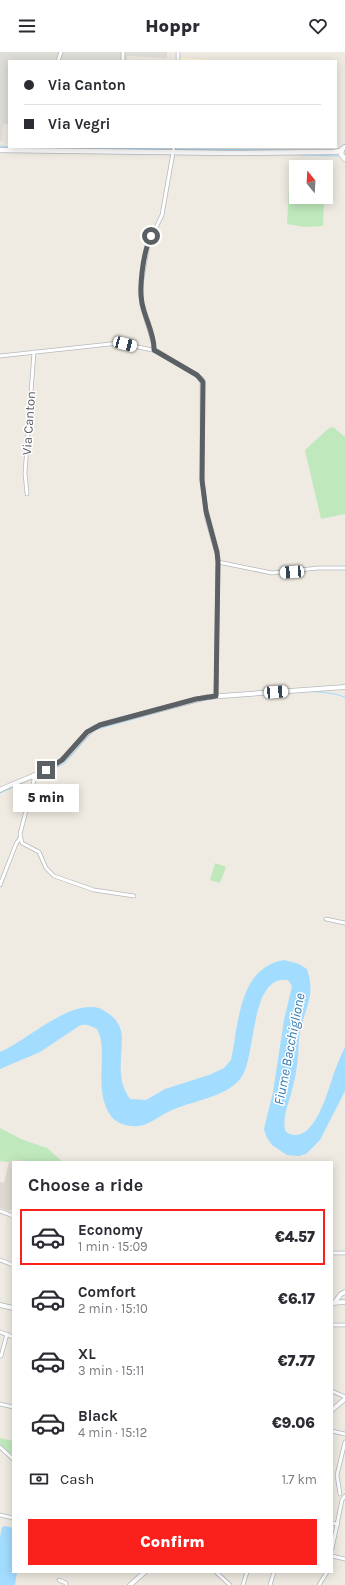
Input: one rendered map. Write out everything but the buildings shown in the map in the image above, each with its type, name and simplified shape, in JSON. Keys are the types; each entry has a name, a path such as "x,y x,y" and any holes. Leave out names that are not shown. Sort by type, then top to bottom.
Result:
{"main road":[{"path":"0,150 174,149 333,152 343,157 345,147"}],"street":[{"path":"154,350 142,306 140,291 148,244 162,215 174,149"},
{"path":"0,356 113,344 154,350 197,375 203,382 202,480 206,511 217,552 218,562 216,696"},
{"name":"Via Canton","path":"27,494 25,473 34,352"},
{"path":"218,562 272,572 318,568 345,568"},
{"path":"0,790 62,760 87,732 100,725 196,699 216,696 345,687"},
{"path":"0,885 16,844 20,838 34,780 33,775"},
{"path":"20,838 25,844 39,852 46,868 54,876 94,890 134,896"},
{"path":"326,919 345,924"},
{"path":"0,1212 12,1216"},
{"path":"333,1253 345,1253"},
{"path":"0,1260 12,1265"},
{"path":"334,1303 345,1292"},
{"path":"340,1297 345,1302"},
{"path":"334,1303 345,1302"},
{"path":"0,1305 12,1308"},
{"path":"333,1324 345,1325"},
{"path":"0,1332 12,1336"},
{"path":"1,1356 7,1334"},
{"path":"333,1391 345,1398 333,1409"},
{"path":"338,1394 339,1404"},
{"path":"0,1404 12,1408"},
{"path":"333,1431 345,1434"},
{"path":"340,1494 336,1475 345,1442"},
{"path":"0,1447 12,1458"},
{"path":"333,1545 342,1500 345,1496"},
{"path":"0,1515 12,1518"},
{"path":"333,1522 338,1524"},
{"path":"333,1556 345,1559"},
{"path":"217,1573 230,1585"},
{"path":"243,1585 247,1573"},
{"path":"270,1585 274,1573"},
{"path":"319,1585 326,1573"},
{"path":"130,1585 140,1574"},
{"path":"59,1580 66,1583 66,1585"}],"shaded area":[{"path":"0,52 167,52 167,58 127,56 127,60 8,60 8,124 3,124 2,141 0,141"},
{"path":"181,57 215,60 181,60"},
{"path":"15,1159 22,1161 12,1161 12,1210 9,1211 0,1208 0,1182 4,1183 9,1162"}],"green space":[{"path":"289,188 289,204 324,204 323,226 305,227 287,224"},
{"path":"333,427 345,437 345,514 321,519 305,450 329,428"},
{"path":"215,863 226,867 220,883 210,880"},
{"path":"0,1128 21,1139 47,1148 62,1161 22,1161 15,1159 9,1162 0,1161"},
{"path":"0,1438 12,1441 12,1453 10,1453 0,1444"}],"water":[{"name":"Fiume Bacchiglione","path":"284,960 299,964 307,969 310,987 309,1001 299,1035 298,1061 295,1078 284,1122 286,1132 296,1135 304,1132 311,1126 318,1116 345,1047 345,1091 320,1140 306,1154 299,1156 287,1155 272,1145 267,1138 264,1129 273,1092 284,1020 292,986 288,980 275,982 266,990 260,1003 246,1068 241,1078 234,1085 217,1095 177,1108 142,1125 130,1126 120,1123 113,1119 106,1107 103,1097 101,1077 102,1056 100,1036 97,1029 90,1026 79,1026 40,1052 0,1069 0,1052 11,1047 48,1023 74,1010 87,1007 99,1008 114,1019 121,1031 121,1077 126,1092 130,1099 146,1100 165,1089 209,1075 224,1068 231,1060 239,1015 249,986 257,974 269,965"},
{"path":"5,1526 12,1528 12,1573 17,1573 15,1585 0,1585 0,1537 2,1527"}],"waterway":[{"path":"0,146 8,147"},
{"path":"102,148 172,149"},
{"path":"175,149 294,150"},
{"path":"297,154 338,156"},
{"path":"238,697 306,691 345,697"},
{"path":"98,729 195,702 217,698"},
{"path":"37,777 65,763 92,732"},
{"path":"0,793 31,779"}],"route":[{"path":"46,770 62,760 71,752 87,732 100,725 196,699 216,696 218,562 215,542 207,519 201,469 203,382 201,377 154,350 140,296 147,249 151,236"}]}
